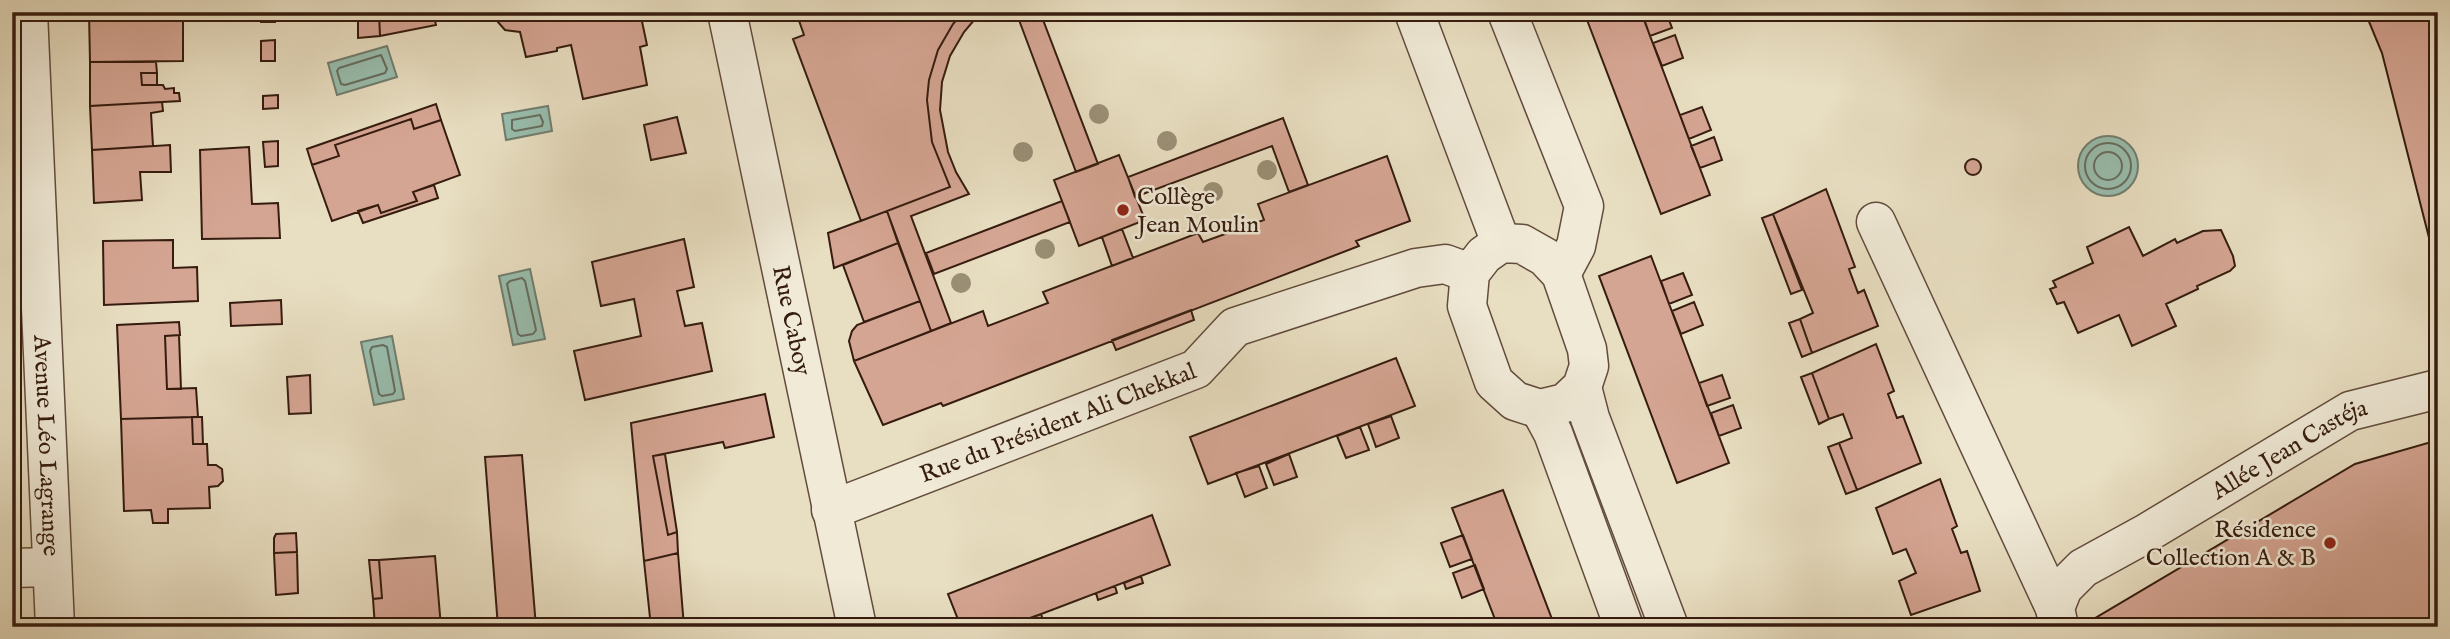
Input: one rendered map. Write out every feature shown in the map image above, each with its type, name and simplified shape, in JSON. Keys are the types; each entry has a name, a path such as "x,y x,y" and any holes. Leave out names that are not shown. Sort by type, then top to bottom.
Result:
{"street":[{"name":"Avenue Léo Lagrange","path":"28,12 55,627"},
{"name":"Rue Caboy","path":"727,12 858,627"},
{"path":"1507,12 1584,206 1576,246 1561,274"},
{"path":"1426,15 1501,243"},
{"name":"Allée Jean Castéja","path":"1876,222 2057,617"},
{"path":"1501,243 1522,244 1545,257 1561,274 1587,349 1589,366 1582,387 1565,403 1540,409 1515,401 1494,382 1467,306 1469,273 1484,255 1501,243"},
{"name":"Rue du Président Ali Chekkal","path":"831,510 1196,369 1235,327 1416,268 1445,264 1469,273"},
{"path":"1582,387 1590,418 1669,627"},
{"name":"Allée Jean Castéja","path":"2057,617 2063,588 2083,568 2145,534 2350,411 2438,389"},
{"path":"1540,409 1553,433 1624,627"},
{"path":"12,568 52,566"}],"water":[{"path":"387,46 397,77 337,95 328,63"},
{"path":"548,106 552,131 506,140 502,114"},
{"path":"2108,136 2125,141 2133,149 2138,166 2133,183 2125,191 2108,196 2091,191 2083,183 2078,166 2083,149 2091,141"},
{"path":"530,269 545,339 513,345 499,276"},
{"path":"392,336 404,399 374,405 361,342"}],"building":[{"path":"89,12 166,12 167,20 183,20 183,61 90,62"},
{"path":"261,12 274,12 275,22 261,22"},
{"path":"358,12 379,12 380,36 358,38"},
{"path":"379,12 433,12 436,25 380,36"},
{"path":"640,12 647,45 640,47 647,85 583,99 571,45 557,48 557,51 526,57 520,32 505,30 494,13"},
{"path":"796,12 963,12 938,50 929,80 927,100 932,142 950,187 861,221 793,39 804,35"},
{"path":"963,12 981,12 964,32 950,56 942,82 940,110 948,152 969,194 911,216 951,323 931,331 887,211 950,187 932,142 927,100 929,80 938,50"},
{"path":"1016,12 1040,12 1098,164 1076,172"},
{"path":"1584,12 1641,12 1710,195 1661,214"},
{"path":"1666,12 1672,28 1650,36 1642,13"},
{"path":"2365,12 2438,12 2438,273 2382,53"},
{"path":"1675,35 1683,58 1662,66 1653,43"},
{"path":"275,40 275,61 261,61 261,41"},
{"path":"90,62 156,62 157,73 141,73 142,85 174,88 174,93 179,93 180,101 90,106"},
{"path":"141,73 157,73 157,85 142,85"},
{"path":"278,95 278,108 263,109 263,96"},
{"path":"162,102 163,111 151,113 153,146 92,150 90,106"},
{"path":"436,104 441,120 414,129 411,119 335,145 339,156 312,165 307,149"},
{"path":"1702,107 1711,130 1689,139 1680,115"},
{"path":"677,117 686,153 651,160 644,125"},
{"path":"1283,118 1308,185 1289,192 1272,146 1135,197 1128,177"},
{"path":"411,119 414,129 441,120 460,175 413,192 417,201 381,213 378,205 332,221 312,165 339,156 335,145"},
{"path":"1714,137 1722,160 1700,168 1691,146"},
{"path":"278,141 278,166 265,167 263,142"},
{"path":"170,145 171,172 140,172 142,200 94,203 92,150"},
{"path":"249,147 252,204 278,203 280,238 202,239 200,150"},
{"path":"1119,155 1145,220 1079,246 1054,180"},
{"path":"1387,156 1410,221 1356,241 1359,246 943,406 941,403 883,425 854,361 983,311 988,326 1048,303 1043,292 1198,233 1203,242 1264,220 1258,204"},
{"path":"1970,159 1976,159 1981,167 1979,173 1970,175 1965,170 1965,164"},
{"path":"434,185 438,198 363,223 358,211 378,205 381,213 417,201 413,192"},
{"path":"1826,189 1855,267 1849,269 1858,293 1864,290 1878,326 1812,353 1800,319 1813,313 1773,214"},
{"path":"1062,201 1070,222 934,274 926,253"},
{"path":"887,211 898,243 834,268 828,233"},
{"path":"1773,214 1802,290 1791,294 1762,218"},
{"path":"2129,227 2143,256 2175,239 2177,243 2203,231 2221,230 2235,266 2197,286 2198,289 2166,304 2176,326 2132,346 2119,315 2078,333 2064,302 2057,304 2050,289 2056,287 2053,281 2093,263 2087,247"},
{"path":"1122,229 1133,258 1112,266 1102,237"},
{"path":"684,239 694,287 677,291 685,326 702,323 712,371 585,400 574,351 641,336 634,299 601,306 592,262"},
{"path":"173,240 173,268 197,267 198,301 104,305 103,241"},
{"path":"898,243 920,301 864,322 843,265"},
{"path":"1651,256 1729,463 1677,483 1599,276"},
{"path":"1683,273 1692,295 1669,304 1661,281"},
{"path":"281,300 282,324 231,326 230,303"},
{"path":"920,301 931,331 854,361 849,341 857,325"},
{"path":"1694,302 1703,325 1681,334 1672,311"},
{"path":"1191,310 1194,320 1116,350 1112,340"},
{"path":"1800,319 1812,353 1802,357 1789,323"},
{"path":"179,322 180,335 165,336 167,389 196,388 198,417 121,419 117,325"},
{"path":"179,335 181,389 167,389 165,336"},
{"path":"1876,344 1894,391 1888,394 1897,418 1903,416 1921,463 1857,490 1839,443 1852,438 1843,414 1829,419 1812,373"},
{"path":"1396,358 1415,406 1208,484 1190,437"},
{"path":"1812,373 1829,419 1819,424 1801,377"},
{"path":"310,375 311,413 289,414 287,377"},
{"path":"1722,375 1730,398 1707,406 1699,383"},
{"path":"765,394 774,437 725,448 723,442 653,456 668,535 677,532 678,553 644,561 631,423"},
{"path":"1733,405 1741,428 1719,436 1711,413"},
{"path":"1391,416 1399,438 1376,447 1368,424"},
{"path":"192,417 193,444 207,444 208,465 216,465 222,469 223,481 218,486 209,487 210,508 168,509 168,523 153,523 151,510 124,511 121,419"},
{"path":"192,417 202,417 203,444 193,444"},
{"path":"1360,427 1369,450 1346,458 1337,436"},
{"name":"Résidence Collection A & B","path":"2438,440 2438,622 2425,627 2089,627 2087,623 2355,464"},
{"path":"1839,443 1857,490 1846,494 1828,447"},
{"path":"665,454 677,532 668,535 653,456"},
{"path":"1289,454 1297,477 1274,485 1266,464"},
{"path":"522,455 536,627 498,627 485,457"},
{"path":"1259,466 1267,488 1245,497 1236,473"},
{"path":"1940,479 1957,526 1952,529 1961,553 1967,551 1980,591 1911,615 1899,581 1916,573 1906,549 1893,554 1876,508"},
{"path":"1503,490 1555,627 1498,627 1452,508"},
{"path":"1152,515 1170,565 1007,627 961,627 948,594"},
{"path":"296,533 297,552 274,553 276,534"},
{"path":"1463,535 1472,559 1450,567 1441,543"},
{"path":"297,552 298,593 276,595 274,553"},
{"path":"678,553 684,627 651,627 644,561"},
{"path":"435,556 441,627 375,627 373,599 382,598 379,560"},
{"path":"369,560 379,560 382,598 373,599"},
{"path":"1475,565 1484,589 1462,598 1453,573"},
{"path":"1141,576 1143,583 1126,589 1124,583"},
{"path":"1115,586 1117,593 1098,600 1096,593"},
{"path":"1041,614 1043,620 1023,627 1021,621"}],"place":[{"name":"Collège Jean Moulin","path":"1123,210"},
{"name":"Résidence Collection A & B","path":"2330,543"}]}
